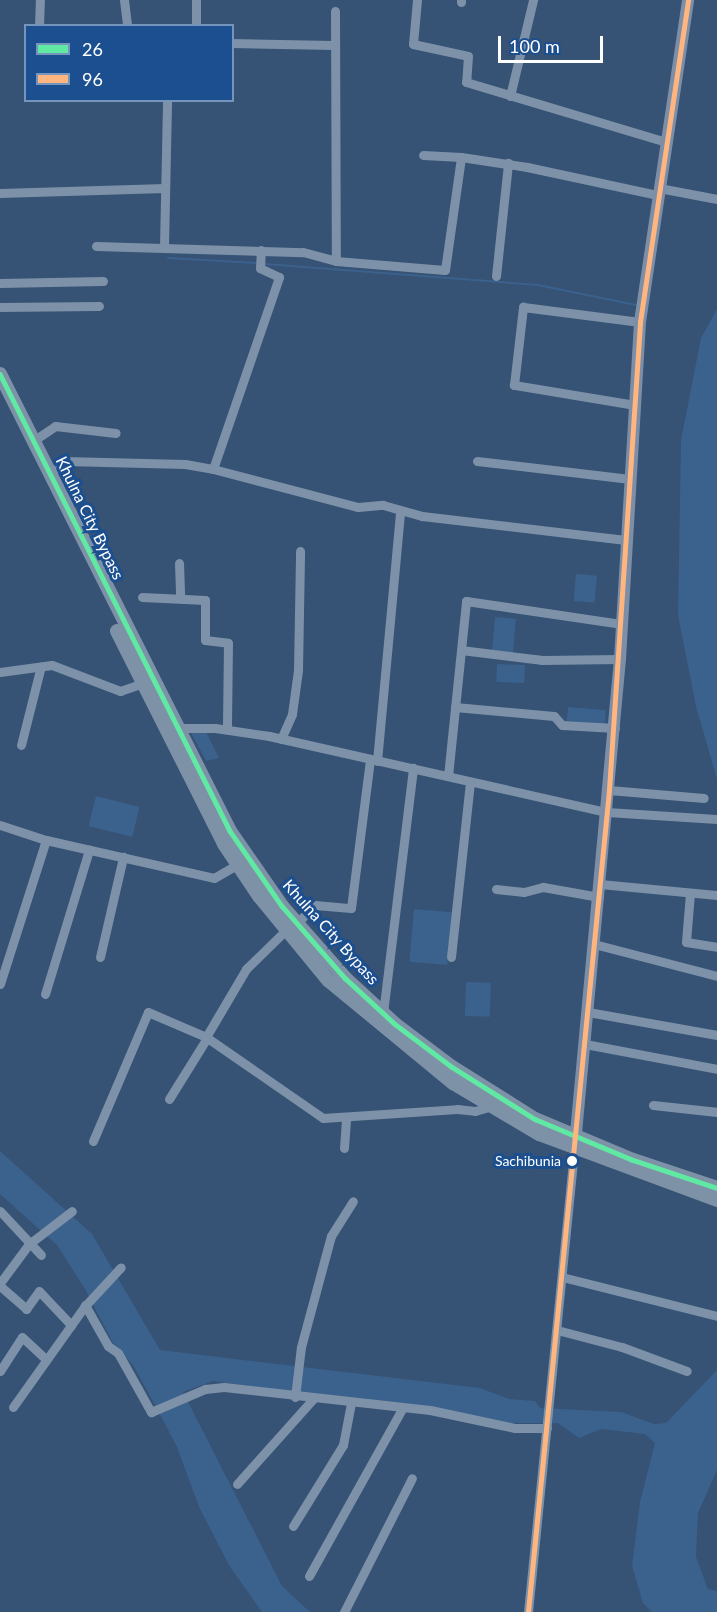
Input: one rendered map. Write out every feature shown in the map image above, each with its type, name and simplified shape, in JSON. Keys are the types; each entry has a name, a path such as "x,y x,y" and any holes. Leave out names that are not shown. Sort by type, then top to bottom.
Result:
{"highway":[{"name":"Khulna City Bypass","path":"0,374 176,728 230,831 328,980 407,1048 493,1106 575,1143 717,1200"},
{"name":"Khulna City Bypass","path":"0,393 143,683 238,864 292,926 383,1013 452,1067 535,1119 575,1143 717,1188"}],"main road":[{"path":"575,1143 615,728 640,322 688,0"}],"street":[{"path":"39,24 40,0"},
{"path":"123,0 127,24"},
{"path":"196,0 196,24"},
{"path":"417,0 413,44 468,56 466,82 666,142"},
{"path":"510,96 533,0"},
{"path":"335,11 333,45 336,261"},
{"path":"234,43 333,45"},
{"path":"164,247 167,102"},
{"path":"423,155 461,157 508,164 659,192 717,199"},
{"path":"96,246 303,252 336,261 446,270 461,157"},
{"path":"496,276 508,164"},
{"path":"0,193 165,188"},
{"path":"213,469 279,277 260,268 261,250"},
{"path":"0,283 102,281"},
{"path":"0,307 99,306"},
{"path":"635,405 514,385 523,307 640,322"},
{"path":"33,441 56,426 116,433"},
{"path":"50,474 64,461 185,464 213,469 291,492 358,507 383,505 400,511 527,531 626,540"},
{"path":"477,461 630,479"},
{"path":"169,1099 246,969 315,905 351,908 373,760 400,511"},
{"path":"281,739 292,714 298,670 300,551"},
{"path":"179,563 180,598"},
{"path":"142,597 204,598 205,639 228,643 227,729"},
{"path":"448,776 466,601 622,624"},
{"path":"461,650 542,660 620,659"},
{"path":"0,672 41,666 58,667 120,691 143,683"},
{"path":"21,744 41,666"},
{"path":"455,707 554,716 562,725 615,728"},
{"path":"176,728 227,729 281,739 607,812 717,819"},
{"path":"383,1013 413,768"},
{"path":"451,957 470,782"},
{"path":"609,790 704,798"},
{"path":"0,825 46,840 214,878 238,864"},
{"path":"0,984 46,840"},
{"path":"45,994 89,849"},
{"path":"100,957 123,857"},
{"path":"496,889 524,892 543,887 717,895"},
{"path":"690,893 686,942 717,947"},
{"path":"594,944 717,976"},
{"path":"93,1141 148,1012 207,1037 318,1116 346,1118 457,1109 475,1111 493,1106"},
{"path":"588,1012 717,1035"},
{"path":"585,1044 717,1069"},
{"path":"653,1105 717,1112"},
{"path":"344,1148 346,1118"},
{"path":"528,1612 575,1143"},
{"path":"295,1396 298,1363 331,1236 352,1201"},
{"path":"0,1212 41,1255"},
{"path":"70,1325 39,1292 26,1309 0,1284 29,1244 71,1212"},
{"path":"13,1407 70,1325 119,1268"},
{"path":"562,1277 717,1316"},
{"path":"87,1303 153,1412 192,1395 224,1387 313,1399 403,1407 485,1419 515,1428 547,1425"},
{"path":"556,1330 622,1347 687,1371"},
{"path":"0,1371 22,1337 46,1359"},
{"path":"237,1484 313,1399"},
{"path":"293,1526 343,1444 351,1403"},
{"path":"309,1576 403,1407"},
{"path":"344,1612 412,1478"}],"water":[{"path":"717,309 717,779 696,707 678,615 681,440 701,338"},
{"path":"576,574 597,576 595,603 574,601"},
{"path":"495,617 516,619 513,655 492,653"},
{"path":"497,664 525,665 524,683 496,682"},
{"path":"568,707 606,710 605,724 567,721"},
{"path":"205,730 219,758 206,761 190,731"},
{"path":"96,796 140,807 132,837 89,826"},
{"path":"414,909 452,912 447,965 409,962"},
{"path":"466,982 491,983 490,1017 465,1016"},
{"path":"0,1151 92,1234 160,1350 480,1388 509,1399 535,1401 540,1408 621,1412 654,1424 666,1423 717,1370 717,1470 698,1513 696,1557 708,1589 717,1591 717,1612 652,1612 643,1603 632,1566 640,1502 655,1443 645,1434 601,1429 579,1438 558,1423 509,1423 213,1381 183,1392 282,1586 310,1612 262,1612 230,1567 199,1507 177,1447 133,1365 113,1343 85,1289 57,1245 0,1194"}],"waterway":[{"path":"168,258 256,263"},
{"path":"265,264 538,285 636,305"}],"transit line":[{"name":"96","path":"528,1612 609,790 640,322 688,0"},
{"name":"26","path":"0,374 230,831 282,906 345,978 395,1024 452,1067 535,1119 633,1160 717,1188"}],"place":[{"name":"Sachibunia","path":"572,1161"}]}
